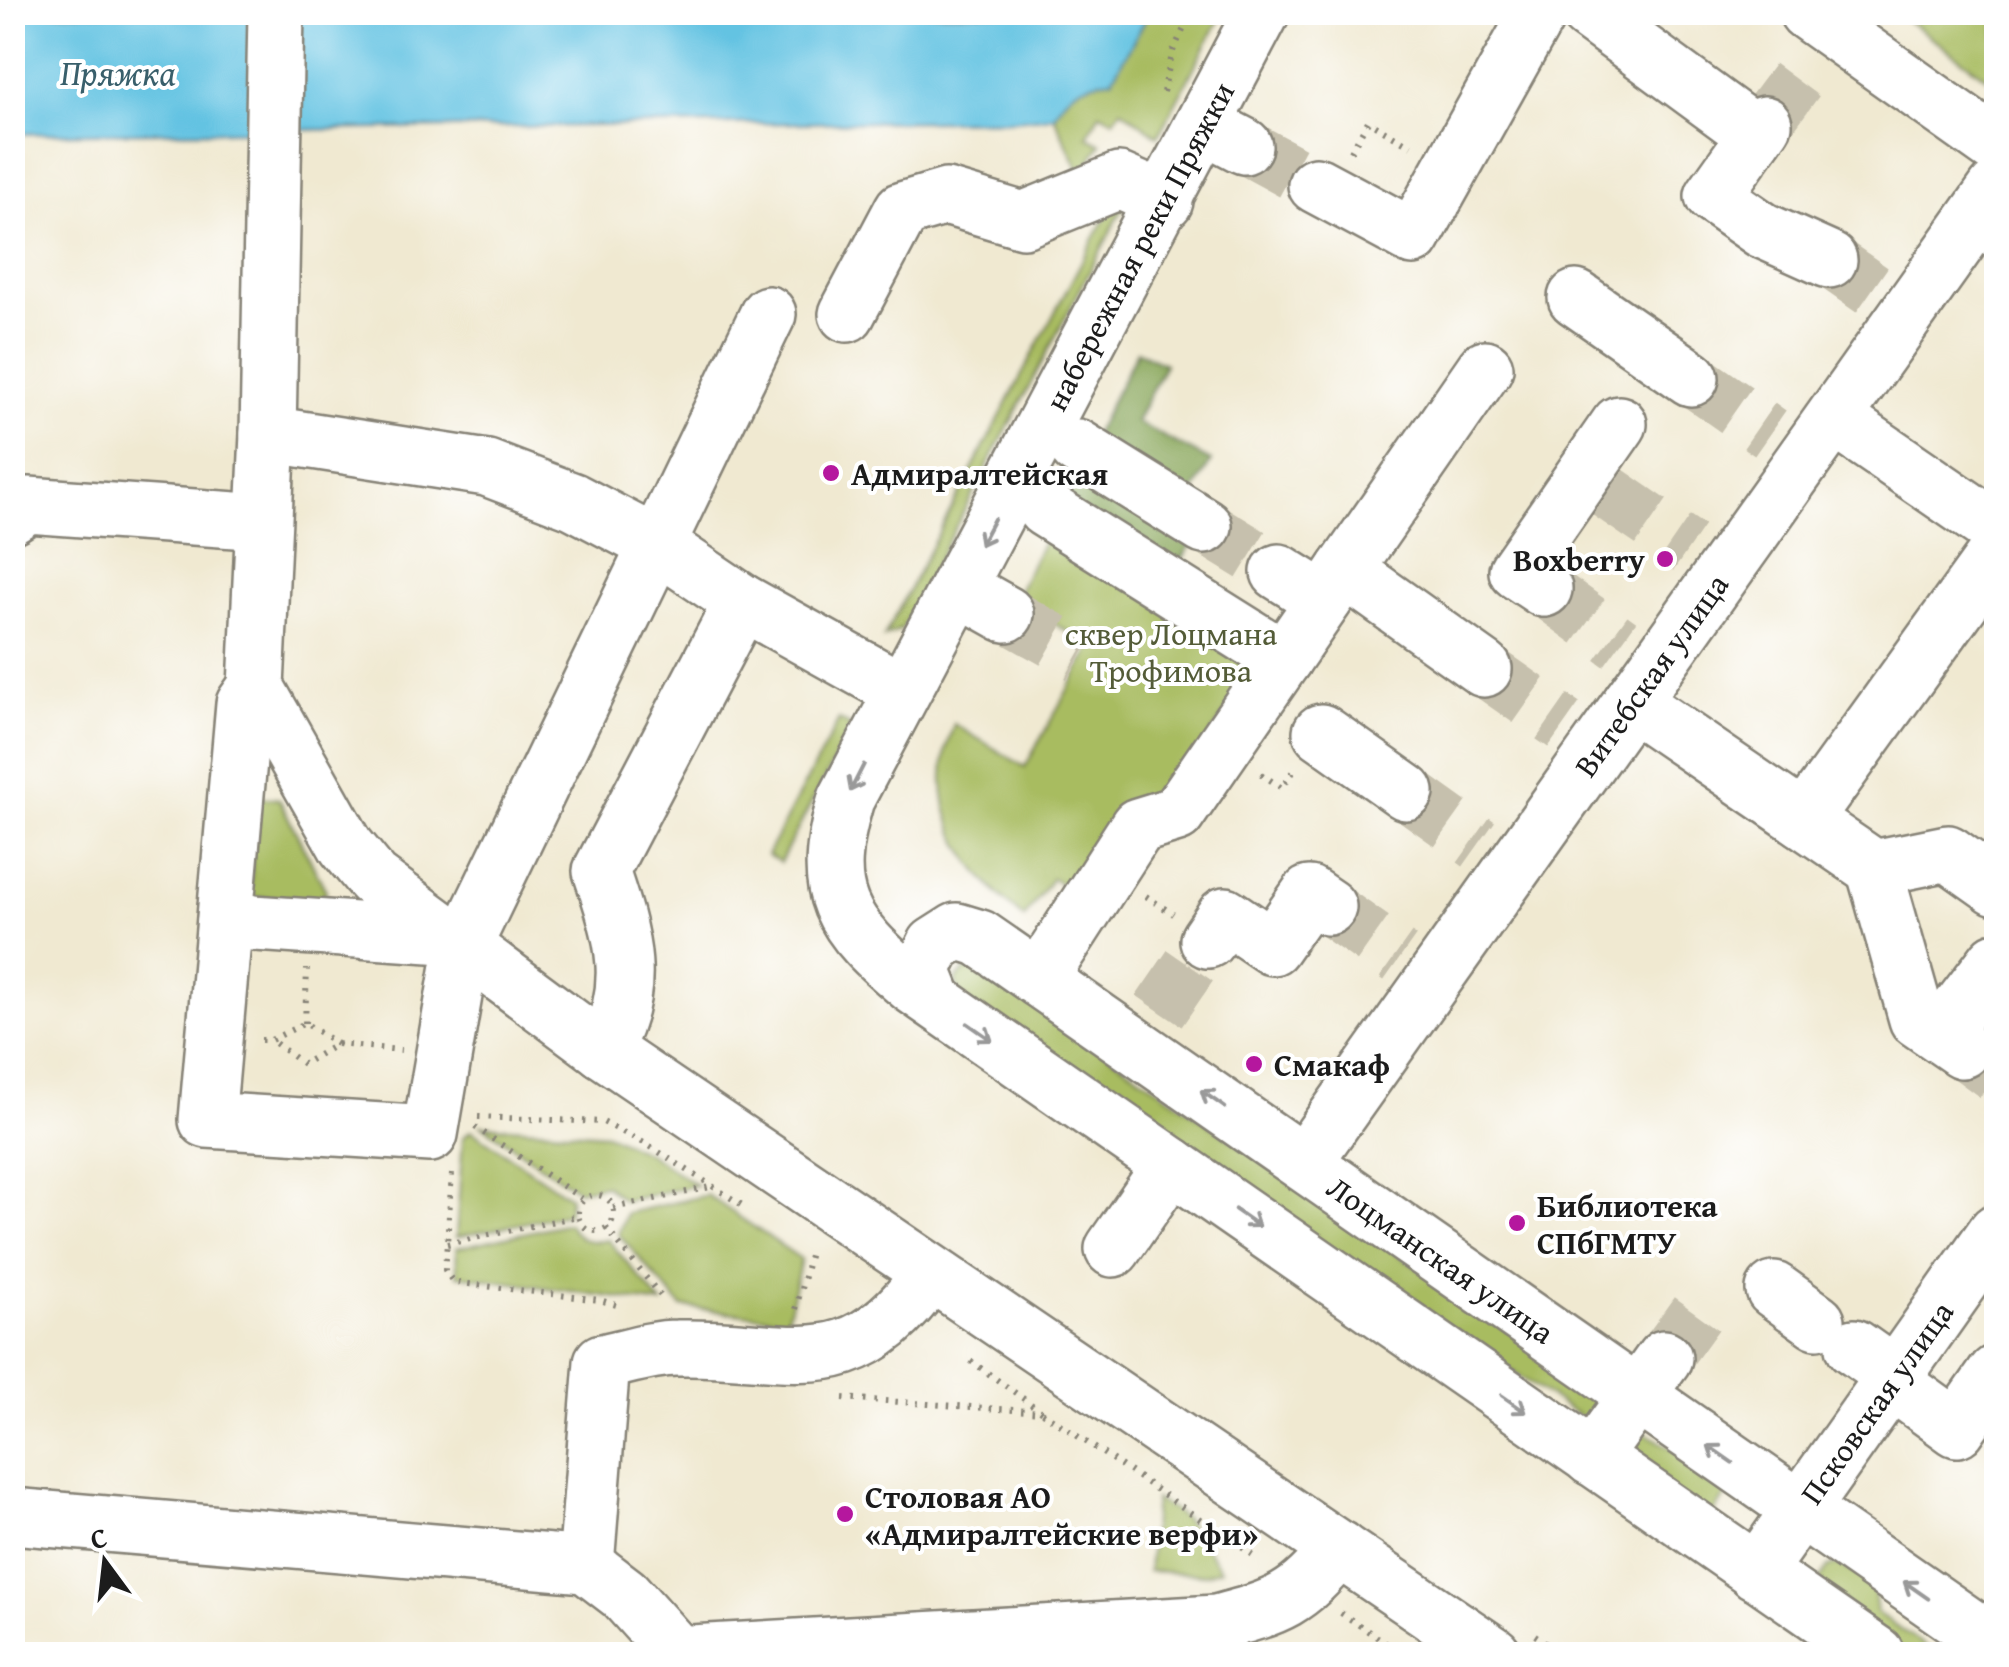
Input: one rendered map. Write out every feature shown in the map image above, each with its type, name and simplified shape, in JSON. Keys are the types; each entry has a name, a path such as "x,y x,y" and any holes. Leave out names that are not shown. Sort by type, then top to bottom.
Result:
{"street":[{"path":"276,12 275,202 256,687 346,846 373,879 454,942 603,1050 930,1274 1322,1569 1494,1654"},
{"name":"набережная реки Пряжки","path":"902,691 1262,12"},
{"path":"1322,188 1413,237 1538,12"},
{"path":"1588,12 1760,130 1713,196 1762,230 1869,288"},
{"path":"1816,36 1996,146"},
{"path":"847,314 902,210 946,197 1023,220 1119,181 1165,201"},
{"name":"Витебская улица","path":"1304,1162 1416,969 1581,737 1636,672 1706,560 1803,436 1869,288 1996,189"},
{"path":"1576,298 1691,378"},
{"path":"256,687 244,704 208,1120 430,1134 444,1054 454,942 659,546 768,314"},
{"path":"1039,978 1138,826 1177,814 1485,368"},
{"path":"1544,589 1517,571 1595,484 1619,424"},
{"path":"268,434 486,468 573,501 659,546 742,602 902,691 846,799 832,848 832,882 845,914 874,954 934,1000 1876,1654"},
{"path":"1803,436 1996,529"},
{"path":"1077,448 1204,526"},
{"path":"18,502 263,522"},
{"path":"1045,509 1284,659"},
{"path":"1804,820 1996,554"},
{"path":"1278,572 1335,585 1484,669"},
{"path":"958,587 1006,614"},
{"path":"603,1050 619,1022 626,986 616,915 600,871 742,602"},
{"path":"1636,672 1804,820 1874,868 1916,1018 1951,1042 1996,961"},
{"path":"1321,732 1406,792"},
{"path":"1874,868 1948,853 1996,888"},
{"path":"1211,936 1226,915 1272,947 1310,894 1328,907"},
{"path":"225,921 454,942"},
{"name":"Лоцманская улица","path":"934,1000 923,970 927,956 946,935 956,931 980,938 1039,978 1147,1028 1304,1162 1650,1377 1800,1509 1996,1645"},
{"path":"1113,1249 1172,1166"},
{"name":"Псковская улица","path":"1756,1572 1800,1509 1846,1343 1996,1232"},
{"path":"586,1565 602,1362 675,1348 802,1356 853,1346 903,1312 930,1274"},
{"path":"1846,1343 1957,1429 1996,1373"},
{"path":"1592,1458 1650,1377"},
{"path":"12,1516 586,1565 624,1594 675,1654 1216,1623 1264,1610 1322,1569"}],"path":[{"path":"1192,12 1173,50 1203,125"},
{"path":"1322,188 1368,121 1450,168"},
{"path":"1223,748 1282,788 1321,732"},
{"path":"1110,872 1173,914 1187,913 1211,936"},
{"path":"215,1037 271,1040 305,1023 337,1044 444,1054"},
{"path":"271,1040 303,1064 337,1044"},
{"path":"578,1216 591,1230 606,1228 614,1216 613,1208 602,1196 584,1200 466,1121 470,1117 603,1122 648,1145 744,1207"},
{"path":"452,1167 445,1270 453,1282 600,1300 632,1310"},
{"path":"613,1208 711,1187"},
{"path":"578,1216 584,1200"},
{"path":"447,1244 578,1216"},
{"path":"606,1228 676,1316 675,1348"},
{"path":"792,1326 811,1247 794,1237"},
{"path":"825,1396 1042,1412 1322,1569 1402,1654"}],"green space":[{"path":"1149,13 1223,13 1158,136 1121,109 1114,120 1100,113 1087,136 1101,144 1081,175 1054,116 1077,89 1112,78"},
{"path":"1897,13 1996,13 1996,84"},
{"path":"1125,204 902,629 884,637 1093,240 1113,205"},
{"path":"1137,351 1165,364 1136,422 1211,461 1191,497 1092,439"},
{"path":"1081,466 1198,535 1180,562 1061,504"},
{"name":"сквер Лоцмана Трофимова","path":"1052,525 1180,562 1259,661 1171,796 1069,889 1052,878 1024,918 983,878 967,856 946,808 943,781 945,754 954,724 1025,767 1092,646 1013,600"},
{"path":"839,720 852,727 780,862 767,855"},
{"path":"254,797 279,799 326,891 324,900 250,897"},
{"path":"979,965 1602,1395 1593,1425 965,1011 955,981 968,967"},
{"path":"482,1125 607,1134 648,1153 696,1185 624,1201 605,1185 577,1190"},
{"path":"471,1130 570,1197 567,1214 456,1237 463,1137"},
{"path":"707,1195 801,1259 787,1319 682,1307 618,1234 626,1213"},
{"path":"568,1223 585,1239 608,1240 662,1304 457,1275 456,1248"},
{"path":"1637,1428 1733,1485 1708,1521 1630,1467 1627,1438"},
{"path":"1155,1499 1184,1518 1221,1569 1206,1574 1148,1571"},
{"path":"1837,1564 1873,1581 1877,1613 1937,1654 1902,1654 1818,1582 1828,1567"}],"water":[{"name":"Пряжка","path":"12,13 1149,13 1112,79 1077,89 1054,116 1013,120 13,134"}],"tunnel":[{"path":"1764,124 1807,66"},
{"path":"1244,146 1316,185"},
{"path":"1829,260 1872,290"},
{"path":"1691,378 1770,433"},
{"path":"1606,491 1689,548"},
{"path":"1204,526 1279,572"},
{"path":"1544,589 1620,644"},
{"path":"1006,614 1081,656"},
{"path":"1484,669 1564,725"},
{"path":"1406,792 1479,844"},
{"path":"1328,907 1400,958"},
{"path":"1159,1011 1208,940"},
{"path":"1962,1050 1996,1075"},
{"path":"1664,1358 1708,1297"}],"place":[{"name":"Адмиралтейская","path":"831,473"},
{"name":"Boxberry","path":"1665,559"},
{"name":"Смакаф","path":"1254,1064"},
{"name":"Библиотека СПбГМТУ","path":"1517,1223"},
{"name":"Столовая АО «Адмиралтейские верфи»","path":"845,1514"}]}
